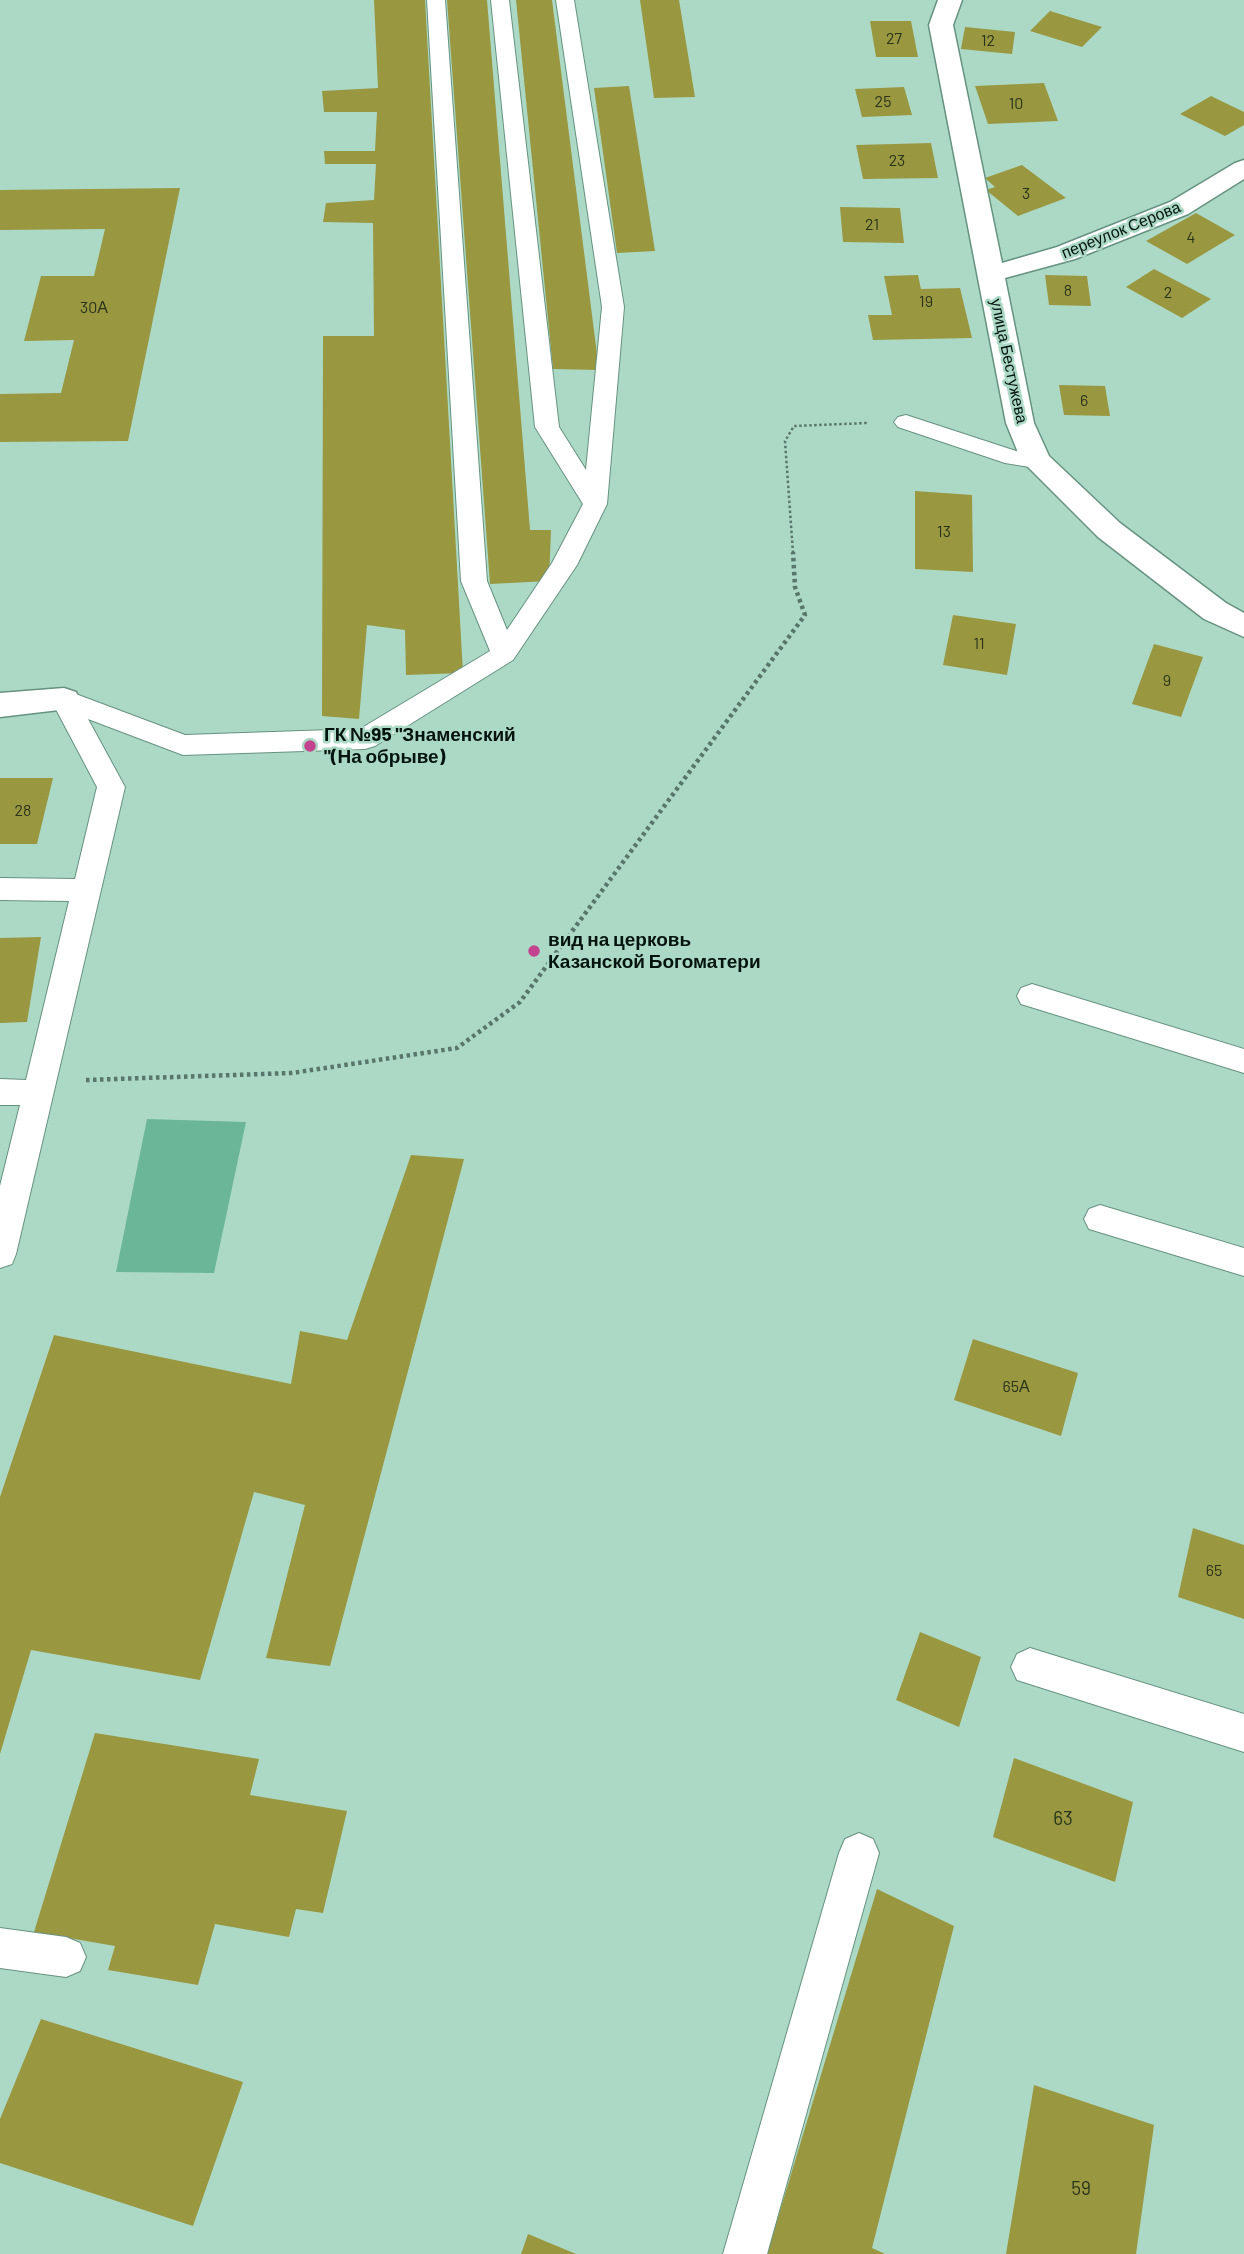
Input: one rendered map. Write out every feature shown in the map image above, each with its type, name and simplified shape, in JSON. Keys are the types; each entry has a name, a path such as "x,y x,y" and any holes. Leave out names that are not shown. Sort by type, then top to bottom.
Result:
{"street":[{"name":"улица Бестужева","path":"950,0 942,25 1020,423 1036,460 1109,530 1215,611 1244,626"},
{"name":"переулок Серова","path":"990,274 1066,253 1179,208 1244,168"},
{"path":"0,705 64,700"}],"lane":[{"path":"436,0 474,581 504,654"},
{"path":"500,0 547,427 595,503"},
{"path":"64,700 183,745 365,739 504,654 564,565 595,503 613,307 565,0"},
{"path":"906,422 1014,458 1036,460"},
{"path":"0,1254 111,787 64,700"},
{"path":"0,889 87,890"},
{"path":"1032,996 1244,1061"},
{"path":"0,1091 40,1087"},
{"path":"1100,1219 1244,1262"},
{"path":"1030,1667 1244,1733"},
{"path":"745,2254 859,1853"},
{"path":"0,1948 66,1957"}],"path":[{"path":"40,1087 292,1073 457,1048 520,1002 805,615 796,587 785,440 794,426 906,422"}],"green space":[{"path":"147,1119 246,1122 214,1273 116,1272"}],"building":[{"path":"374,0 425,0 463,673 406,675 405,630 367,625 359,719 322,716 323,336 374,336 373,223 323,222 326,203 374,200 376,164 325,164 324,151 375,151 377,112 324,112 322,91 378,88"},
{"path":"447,0 487,0 530,530 551,530 549,581 490,584"},
{"path":"516,0 552,0 599,370 553,369"},
{"path":"640,0 679,0 695,97 654,98"},
{"path":"1050,11 1102,27 1082,47 1030,31"},
{"path":"870,21 911,21 918,57 876,57"},
{"path":"965,27 1015,32 1012,54 961,49"},
{"path":"1044,83 1058,121 988,124 975,86"},
{"path":"629,86 655,251 617,253 594,88"},
{"path":"904,87 912,115 862,117 855,89"},
{"path":"1211,96 1244,112 1244,125 1225,136 1180,114"},
{"path":"931,143 938,178 863,179 856,145"},
{"path":"1022,165 1066,198 1018,216 986,190 995,187 985,178"},
{"path":"180,188 128,441 0,442 0,394 61,393 74,340 24,341 41,276 94,276 105,229 0,230 0,190"},
{"path":"840,207 900,208 904,243 843,242"},
{"path":"1196,213 1235,235 1187,264 1146,241"},
{"path":"1154,269 1211,299 1182,318 1126,287"},
{"path":"918,275 921,289 960,288 972,338 873,340 868,315 892,315 884,276"},
{"path":"1045,275 1087,276 1091,306 1049,305"},
{"path":"1059,385 1105,386 1110,416 1064,415"},
{"path":"915,491 972,495 973,572 915,569"},
{"path":"953,615 1016,624 1007,675 943,665"},
{"path":"1154,644 1203,657 1181,717 1132,704"},
{"path":"0,778 53,778 37,844 0,844"},
{"path":"41,937 27,1022 0,1023 0,938"},
{"path":"411,1155 464,1159 330,1666 266,1658 305,1505 254,1492 200,1680 31,1650 0,1754 0,1497 54,1335 291,1384 300,1331 347,1340"},
{"path":"973,1339 1078,1373 1061,1436 954,1400"},
{"path":"1193,1528 1244,1545 1244,1619 1178,1597"},
{"path":"920,1632 981,1657 959,1727 896,1700"},
{"path":"95,1733 259,1759 250,1795 347,1811 323,1913 296,1909 289,1937 215,1924 198,1985 108,1970 115,1946 34,1932"},
{"path":"1014,1758 1133,1802 1115,1882 993,1837"},
{"path":"877,1889 954,1926 872,2248 885,2254 767,2254"},
{"path":"41,2019 243,2082 193,2226 0,2163 0,2119"},
{"path":"1034,2085 1154,2125 1136,2254 1006,2254"},
{"path":"528,2234 576,2254 521,2254"}],"place":[{"name":"ГК №95 \"Знаменский \"(На обрыве)","path":"310,746"},
{"name":"вид на церковь Казанской Богоматери","path":"534,951"}]}
